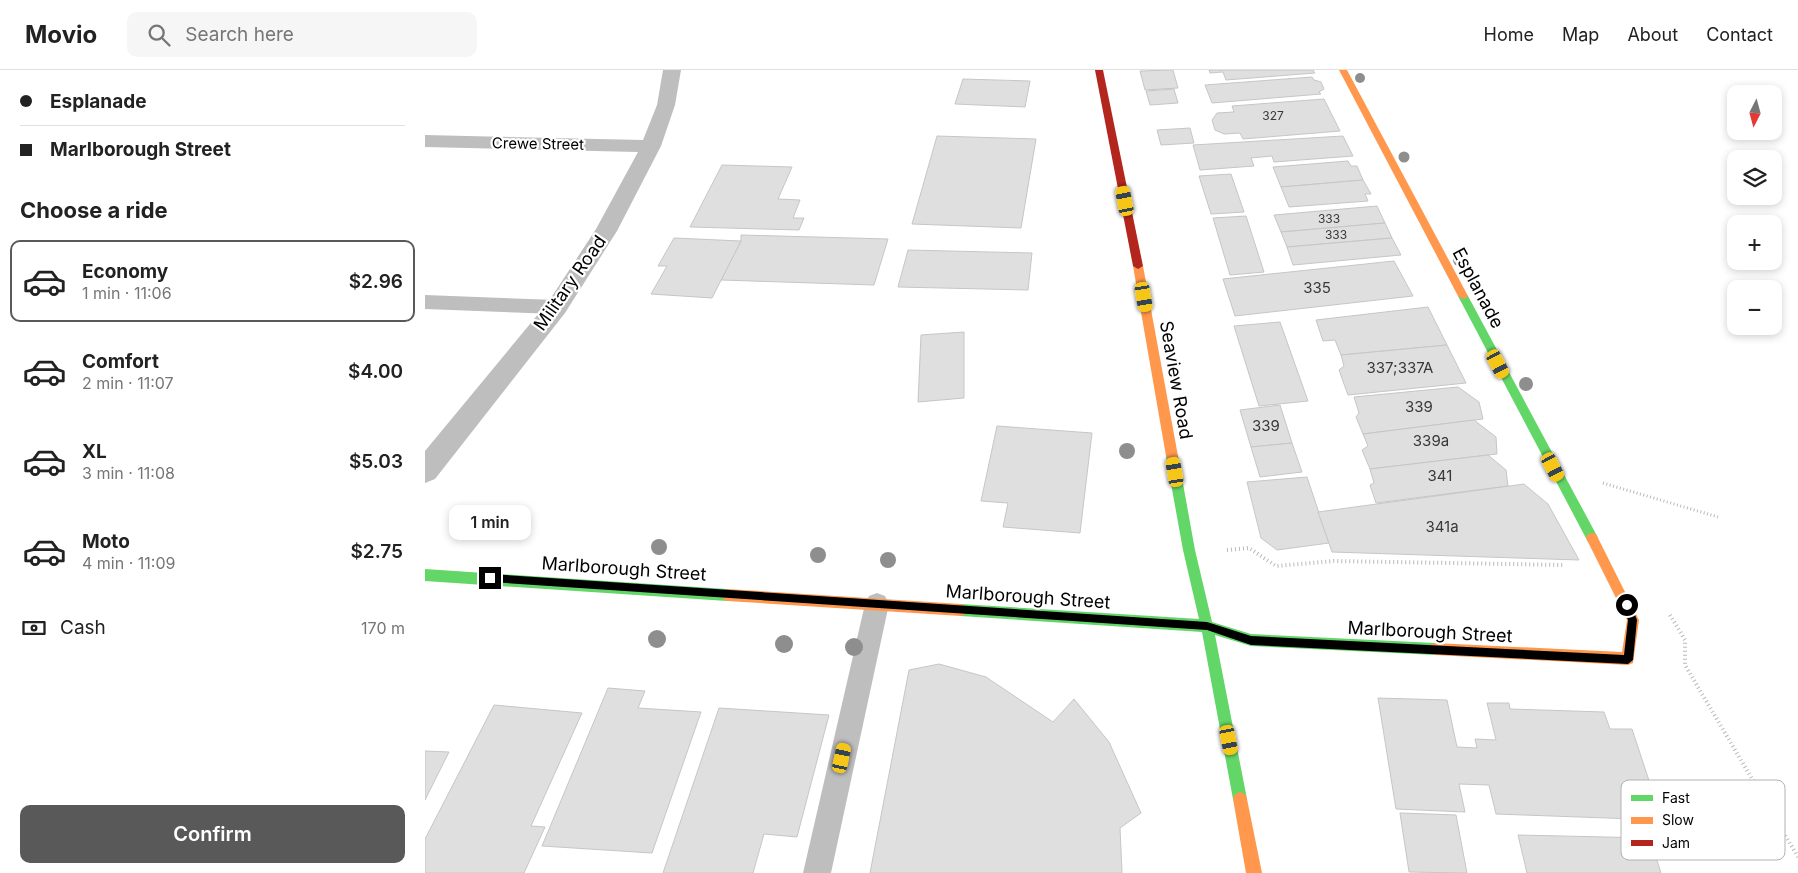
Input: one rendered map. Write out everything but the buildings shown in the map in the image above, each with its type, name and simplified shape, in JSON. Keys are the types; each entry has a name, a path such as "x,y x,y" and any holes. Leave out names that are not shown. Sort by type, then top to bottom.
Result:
{"street":[{"name":"Military Road","path":"425,471 557,306 606,231 651,146 667,106 672,70"},
{"name":"Seaview Road","path":"1099,70 1137,258 1189,550 1207,626 1254,873"},
{"name":"Esplanade","path":"1343,70 1627,605 1633,620 1628,660"},
{"name":"Crewe Street","path":"425,141 651,146"},
{"name":"Marlborough Street","path":"425,575 1207,626 1251,640 1628,660"}],"lane":[{"path":"425,302 557,306"},
{"path":"817,873 877,604"}],"path":[{"path":"1597,482 1718,517"},
{"path":"1225,550 1249,548 1276,566 1335,561 1569,565"}],"traffic: fast":[{"path":"1463,296 1592,538"},
{"path":"1172,456 1189,550 1207,626 1240,799"},
{"path":"425,575 727,595"},
{"path":"961,610 1207,626 1251,640 1435,649"}],"traffic: slow":[{"path":"1343,70 1463,296"},
{"path":"1138,266 1172,456"},
{"path":"1435,649 1628,659 1633,620 1592,538"},
{"path":"727,595 961,610"},
{"path":"1240,799 1254,873"}],"traffic: jam":[{"path":"1099,70 1138,266"}],"route":[{"path":"490,578 1207,626 1251,640 1628,660 1633,620 1627,605"}]}
